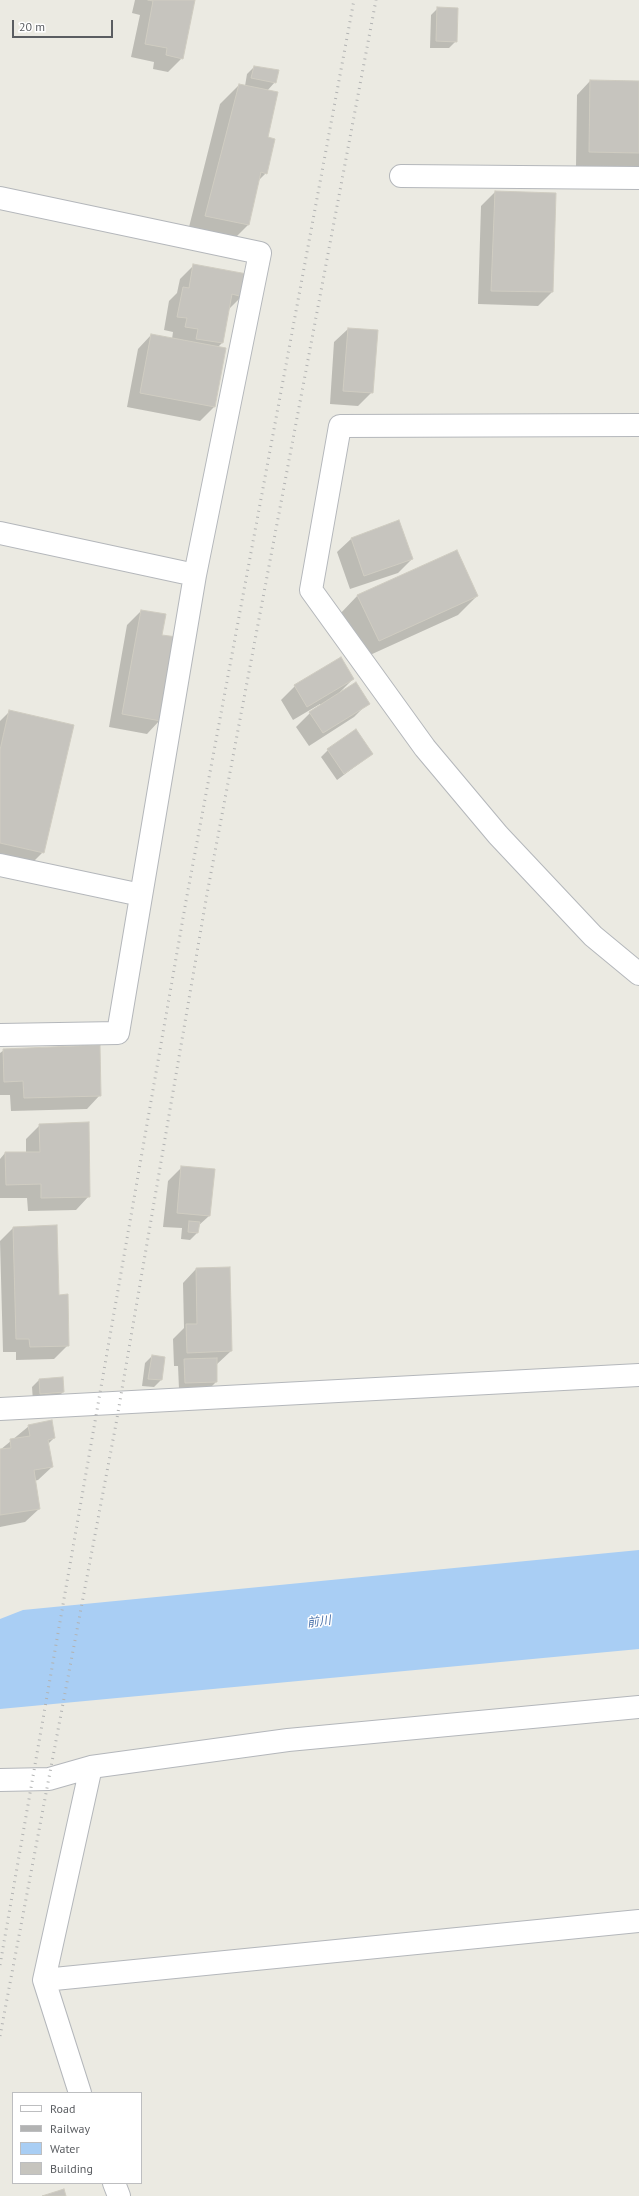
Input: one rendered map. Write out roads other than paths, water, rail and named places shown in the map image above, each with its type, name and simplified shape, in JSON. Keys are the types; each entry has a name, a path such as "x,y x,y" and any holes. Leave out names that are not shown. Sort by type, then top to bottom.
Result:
{"street":[{"path":"401,176 639,178"},
{"path":"0,198 260,253 195,575 118,1033 0,1035"},
{"path":"639,425 340,426 311,590 425,748 498,835 593,936 639,974"},
{"path":"0,533 195,575"},
{"path":"0,865 142,895"},
{"path":"0,1409 639,1375"},
{"path":"0,1780 49,1778 91,1768 288,1740 639,1707"},
{"path":"80,2092 44,1980 91,1768"},
{"path":"44,1980 639,1921"},
{"path":"114,2184 119,2196"}],"water":[{"name":"前川","path":"639,1550 639,1649 0,1709 0,1619 23,1610"}],"railway":[{"path":"0,1965 186,901 354,0"},
{"path":"0,2036 116,1424 207,894 376,0"}]}
